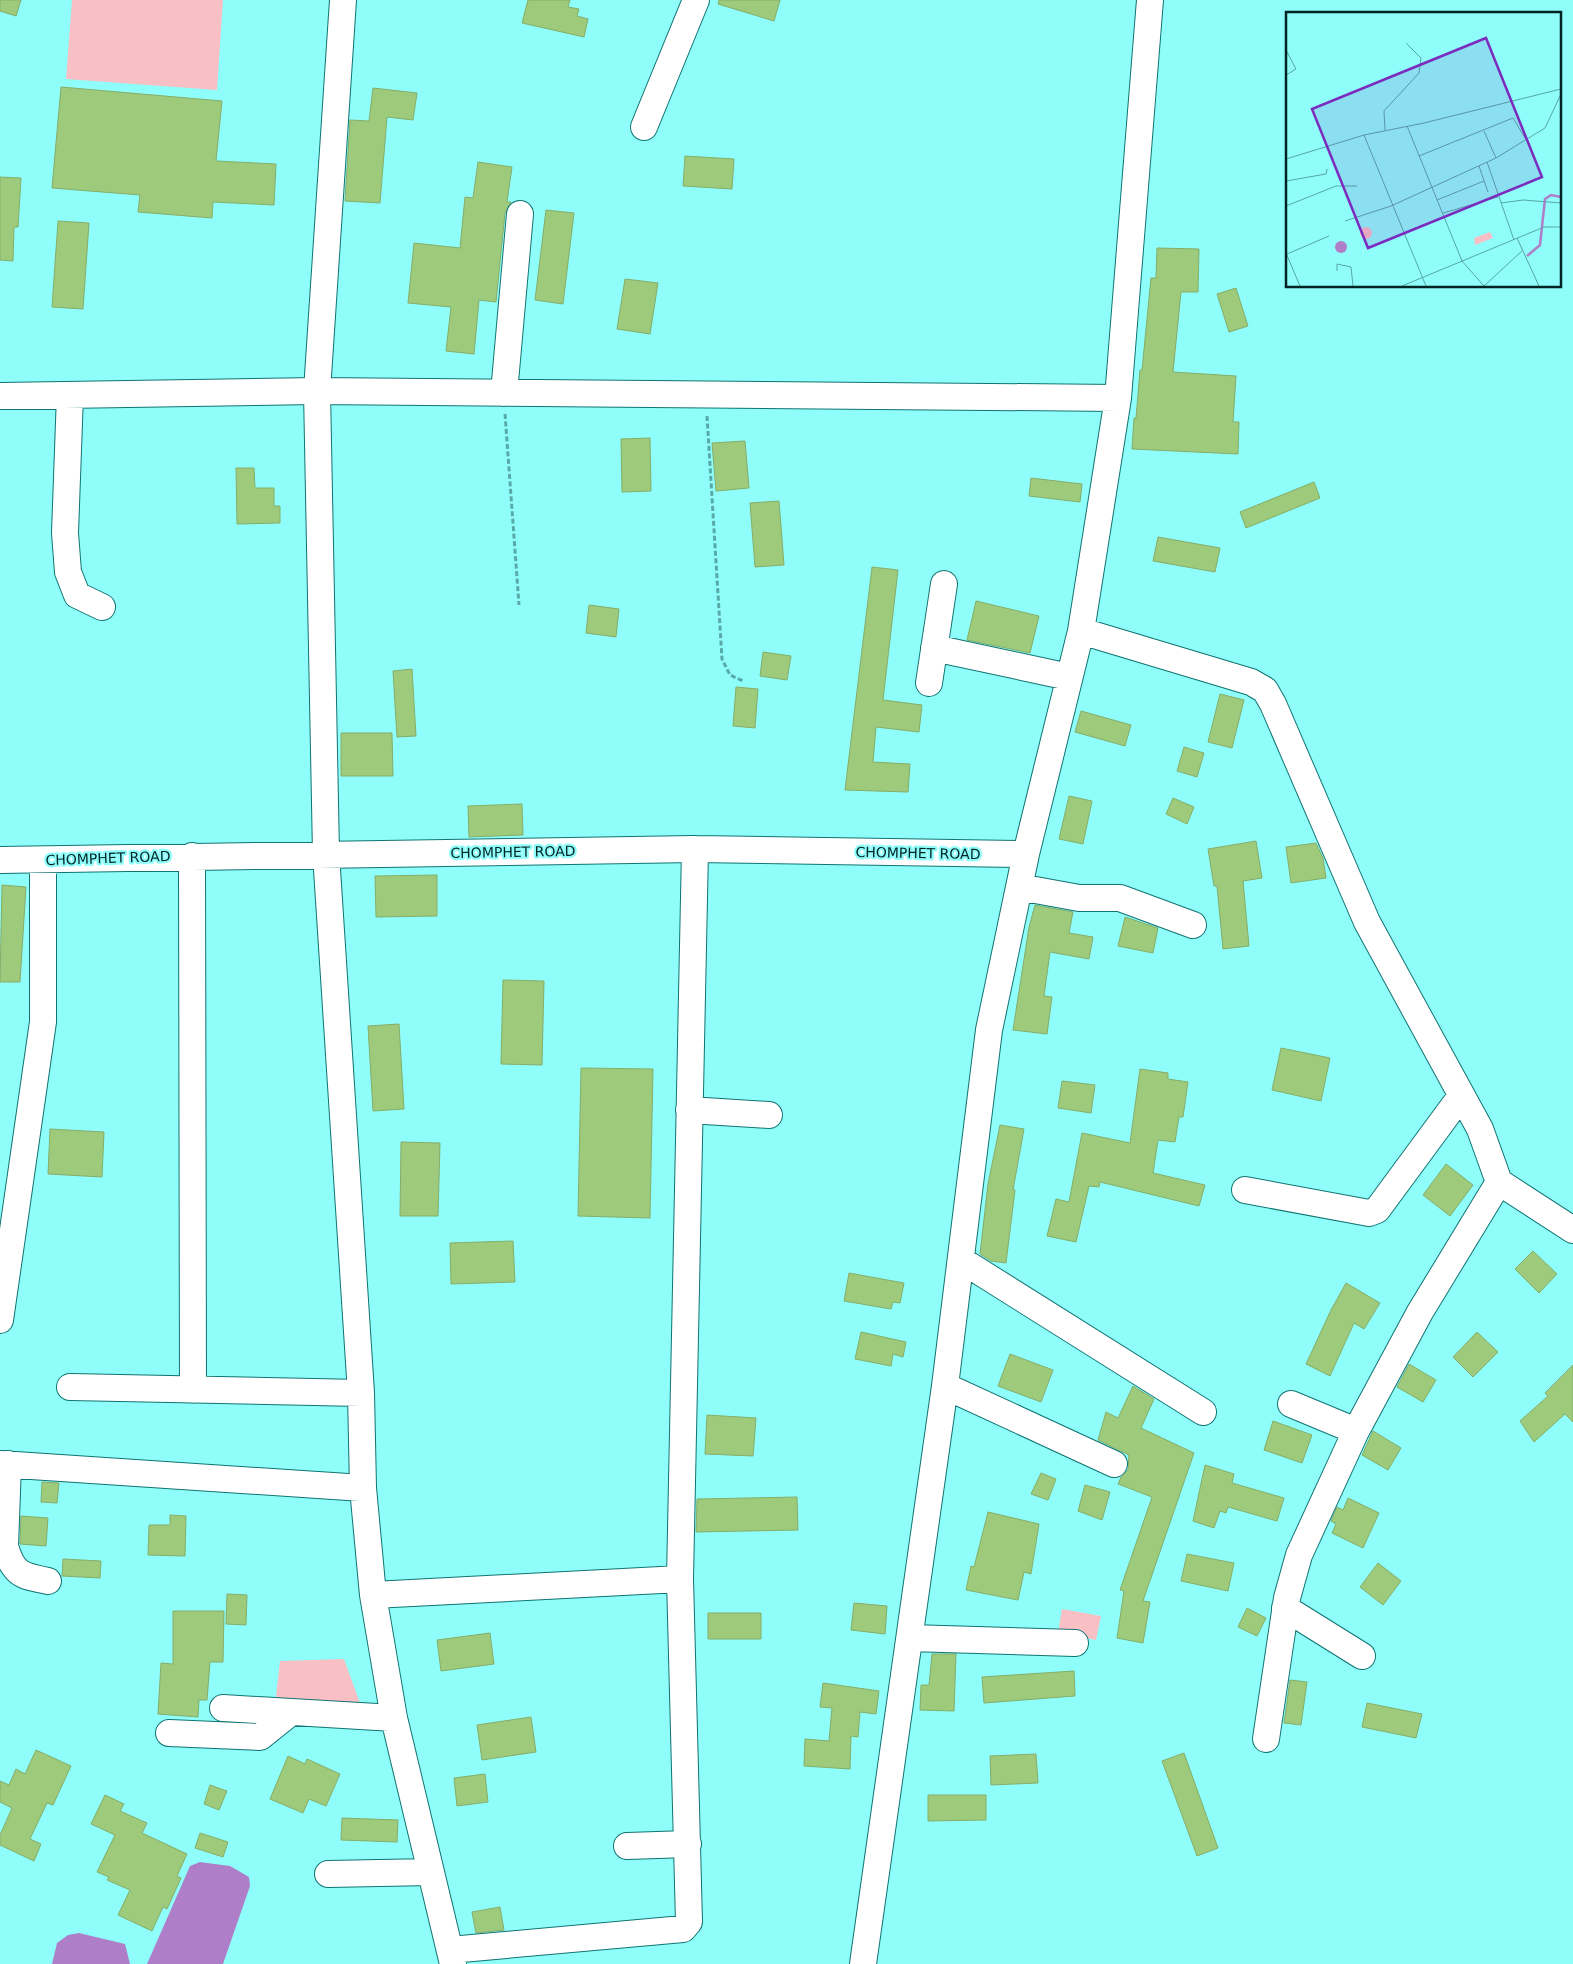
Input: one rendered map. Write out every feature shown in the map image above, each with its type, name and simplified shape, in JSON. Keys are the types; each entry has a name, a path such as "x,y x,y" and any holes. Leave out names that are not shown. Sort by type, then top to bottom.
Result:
{"street":[{"path":"343,0 318,390 326,854 361,1394 364,1488 373,1595 394,1718 451,1957 683,1929 689,1922 680,1579 695,849"},
{"path":"644,127 696,0"},
{"path":"863,1964 962,1260 989,1030 1026,854 1081,631 1118,398 1150,0"},
{"path":"504,394 520,214"},
{"path":"0,396 318,390 504,394 1118,398"},
{"path":"70,395 65,533 68,572 77,596 102,608"},
{"path":"929,683 944,584"},
{"path":"1081,631 1252,682 1265,690 1273,704 1367,922 1480,1129 1498,1182 1573,1230"},
{"path":"934,648 1070,677"},
{"name":"CHOMPHET ROAD","path":"0,860 695,849 1026,854"},
{"path":"192,856 193,1390"},
{"path":"0,1320 43,1022 43,860"},
{"path":"1019,887 1079,898 1120,898 1193,924"},
{"path":"1245,1190 1369,1213 1376,1210 1461,1096"},
{"path":"689,1110 769,1115"},
{"path":"1266,1739 1286,1608 1299,1555 1356,1431 1420,1312 1498,1182"},
{"path":"962,1260 1203,1412"},
{"path":"945,1386 1114,1464"},
{"path":"70,1387 361,1394"},
{"path":"1291,1404 1356,1431"},
{"path":"48,1581 26,1577 14,1570 8,1556 5,1546 4,1464 364,1488"},
{"path":"373,1595 680,1579"},
{"path":"1286,1608 1362,1656"},
{"path":"910,1638 1075,1644"},
{"path":"223,1708 394,1718"},
{"path":"169,1733 260,1737 290,1712"},
{"path":"627,1846 688,1844"},
{"path":"328,1874 431,1872"}],"path":[{"path":"504,394 519,605"},
{"path":"706,395 722,659 730,674 743,681"}],"shaded area":[{"path":"72,0 223,0 217,90 66,79"},
{"path":"1062,1609 1101,1616 1096,1640 1058,1633"},
{"path":"344,1659 361,1706 275,1705 280,1661"},
{"path":"200,1862 230,1866 249,1877 250,1886 223,1964 147,1964 190,1866"},
{"path":"79,1933 125,1944 130,1964 52,1964 57,1943 68,1935"}],"building":[{"path":"0,0 21,0 16,16 0,11"},
{"path":"528,0 570,0 568,7 579,9 577,16 588,19 584,37 522,23"},
{"path":"719,0 780,0 774,21 718,4"},
{"path":"61,87 222,101 216,161 276,164 274,205 213,202 212,218 138,212 140,195 52,188"},
{"path":"373,88 417,93 413,120 387,117 380,203 345,201 350,120 369,121"},
{"path":"685,156 734,159 732,189 683,186"},
{"path":"478,162 512,167 507,202 511,202 505,213 496,302 479,300 474,354 446,351 451,307 408,303 414,243 460,248 465,197 473,198"},
{"path":"0,177 21,178 18,227 14,227 13,261 0,260"},
{"path":"546,210 574,213 563,304 535,300"},
{"path":"58,221 89,223 83,309 52,307"},
{"path":"1157,248 1199,249 1198,292 1181,292 1173,372 1236,376 1233,422 1239,422 1238,454 1132,449 1151,278 1156,278"},
{"path":"625,279 658,283 650,334 617,329"},
{"path":"1236,288 1248,326 1229,332 1217,294"},
{"path":"650,438 651,491 622,492 621,439"},
{"path":"745,441 749,488 716,491 712,443"},
{"path":"236,468 254,468 255,488 274,488 274,506 280,506 280,523 237,524"},
{"path":"1031,478 1082,484 1080,502 1029,496"},
{"path":"1314,482 1320,498 1246,528 1240,512"},
{"path":"779,501 784,565 755,567 750,503"},
{"path":"1158,537 1220,548 1215,572 1153,561"},
{"path":"872,567 898,570 883,700 922,705 919,732 876,727 873,762 910,764 908,792 845,790"},
{"path":"976,601 1039,616 1030,653 967,640"},
{"path":"589,605 619,609 616,637 586,633"},
{"path":"763,652 791,656 787,680 760,676"},
{"path":"412,669 416,736 397,737 393,671"},
{"path":"736,687 758,689 755,728 733,726"},
{"path":"1220,694 1244,700 1232,748 1208,742"},
{"path":"1081,711 1131,725 1125,746 1075,732"},
{"path":"341,733 392,733 393,776 341,776"},
{"path":"1184,747 1204,753 1197,777 1177,771"},
{"path":"1069,796 1092,801 1083,844 1059,839"},
{"path":"1173,798 1194,807 1187,824 1166,814"},
{"path":"522,804 523,835 469,837 468,806"},
{"path":"1256,841 1262,878 1243,881 1249,946 1223,949 1217,886 1214,886 1208,849"},
{"path":"1316,843 1323,858 1326,878 1291,883 1286,847"},
{"path":"437,875 437,916 376,917 375,876"},
{"path":"2,885 26,887 20,982 0,982"},
{"path":"1035,905 1073,912 1069,933 1093,937 1089,959 1050,952 1044,996 1052,997 1047,1034 1013,1030 1029,927"},
{"path":"1125,917 1158,928 1153,953 1118,946"},
{"path":"503,980 544,981 542,1065 501,1064"},
{"path":"399,1024 404,1109 373,1111 368,1026"},
{"path":"1281,1048 1330,1058 1321,1101 1272,1090"},
{"path":"581,1068 653,1069 650,1218 578,1216"},
{"path":"1140,1069 1168,1073 1168,1079 1188,1082 1183,1117 1179,1117 1175,1142 1158,1140 1153,1173 1205,1185 1199,1206 1100,1182 1099,1187 1089,1186 1076,1242 1047,1236 1056,1199 1069,1202 1082,1133 1130,1143"},
{"path":"1062,1081 1095,1085 1091,1113 1058,1108"},
{"path":"1000,1125 1024,1129 1013,1190 1015,1190 1006,1263 991,1261 980,1254 988,1184"},
{"path":"50,1129 104,1132 102,1177 48,1174"},
{"path":"401,1142 440,1143 438,1216 400,1216"},
{"path":"1446,1164 1473,1185 1450,1216 1423,1195"},
{"path":"513,1241 515,1282 451,1284 450,1243"},
{"path":"1533,1251 1557,1274 1539,1293 1515,1269"},
{"path":"849,1273 904,1283 900,1303 893,1302 891,1309 844,1301"},
{"path":"1346,1283 1380,1303 1364,1329 1354,1323 1330,1376 1306,1364"},
{"path":"861,1332 906,1342 903,1357 893,1354 891,1366 855,1359"},
{"path":"1477,1332 1498,1352 1473,1377 1453,1357"},
{"path":"1010,1354 1053,1370 1041,1402 998,1386"},
{"path":"1409,1364 1436,1380 1423,1402 1397,1387"},
{"path":"1573,1365 1573,1422 1565,1414 1534,1442 1520,1421 1548,1396 1545,1393"},
{"path":"1133,1386 1154,1399 1141,1428 1194,1453 1143,1601 1150,1602 1143,1643 1117,1638 1124,1591 1120,1590 1152,1497 1118,1484 1121,1477 1128,1470 1129,1455 1098,1440 1106,1412 1118,1418"},
{"path":"707,1415 756,1418 753,1456 705,1454"},
{"path":"1273,1421 1312,1435 1302,1463 1264,1450"},
{"path":"1373,1431 1401,1448 1388,1470 1362,1455"},
{"path":"1205,1465 1234,1474 1232,1483 1284,1498 1277,1521 1228,1507 1226,1513 1220,1511 1214,1528 1193,1521"},
{"path":"1041,1473 1056,1479 1048,1500 1031,1494"},
{"path":"42,1482 59,1483 57,1503 41,1502"},
{"path":"1085,1485 1110,1492 1102,1520 1078,1511"},
{"path":"797,1497 798,1530 696,1532 697,1499"},
{"path":"1348,1498 1379,1513 1363,1548 1332,1533 1336,1524 1331,1521 1337,1507 1343,1510"},
{"path":"988,1512 1039,1524 1031,1574 1024,1572 1018,1600 966,1590 971,1566 974,1567"},
{"path":"170,1515 186,1516 185,1556 148,1555 149,1525 170,1525"},
{"path":"21,1516 48,1518 46,1546 20,1544"},
{"path":"1187,1554 1234,1563 1228,1591 1181,1581"},
{"path":"63,1559 101,1561 100,1578 62,1576"},
{"path":"1378,1563 1401,1581 1383,1605 1360,1587"},
{"path":"227,1594 247,1595 246,1625 226,1624"},
{"path":"854,1603 887,1606 885,1634 851,1630"},
{"path":"1247,1608 1266,1618 1257,1636 1238,1627"},
{"path":"173,1611 224,1611 223,1662 210,1662 207,1700 199,1700 198,1717 158,1714 161,1663 173,1664"},
{"path":"708,1613 761,1613 761,1639 708,1639"},
{"path":"490,1633 494,1664 441,1671 437,1640"},
{"path":"932,1654 956,1654 954,1711 920,1710 921,1685 929,1685"},
{"path":"1074,1671 1075,1696 984,1703 982,1677"},
{"path":"1290,1680 1307,1682 1301,1725 1284,1723"},
{"path":"823,1683 879,1691 876,1714 860,1712 858,1737 851,1736 850,1769 804,1766 805,1739 829,1741 832,1708 820,1707"},
{"path":"1367,1703 1422,1714 1416,1738 1362,1727"},
{"path":"531,1717 536,1752 482,1760 477,1725"},
{"path":"36,1750 71,1766 53,1805 47,1803 30,1839 41,1844 34,1861 0,1845 0,1835 12,1808 0,1802 0,1781 9,1785 16,1769 25,1774"},
{"path":"1184,1753 1218,1848 1197,1856 1162,1761"},
{"path":"1036,1754 1038,1783 991,1785 990,1756"},
{"path":"288,1756 305,1764 307,1759 340,1774 326,1806 309,1799 303,1813 270,1799"},
{"path":"485,1774 488,1802 457,1806 454,1778"},
{"path":"210,1785 227,1791 219,1810 204,1804"},
{"path":"105,1795 124,1804 120,1811 147,1823 142,1833 187,1854 177,1876 181,1878 167,1909 163,1907 152,1931 118,1915 130,1890 107,1880 109,1877 97,1872 115,1835 91,1824"},
{"path":"928,1795 986,1795 986,1820 928,1821"},
{"path":"342,1818 398,1820 397,1842 341,1840"},
{"path":"200,1833 228,1842 223,1857 195,1848"},
{"path":"500,1907 504,1930 476,1933 472,1912"}]}
